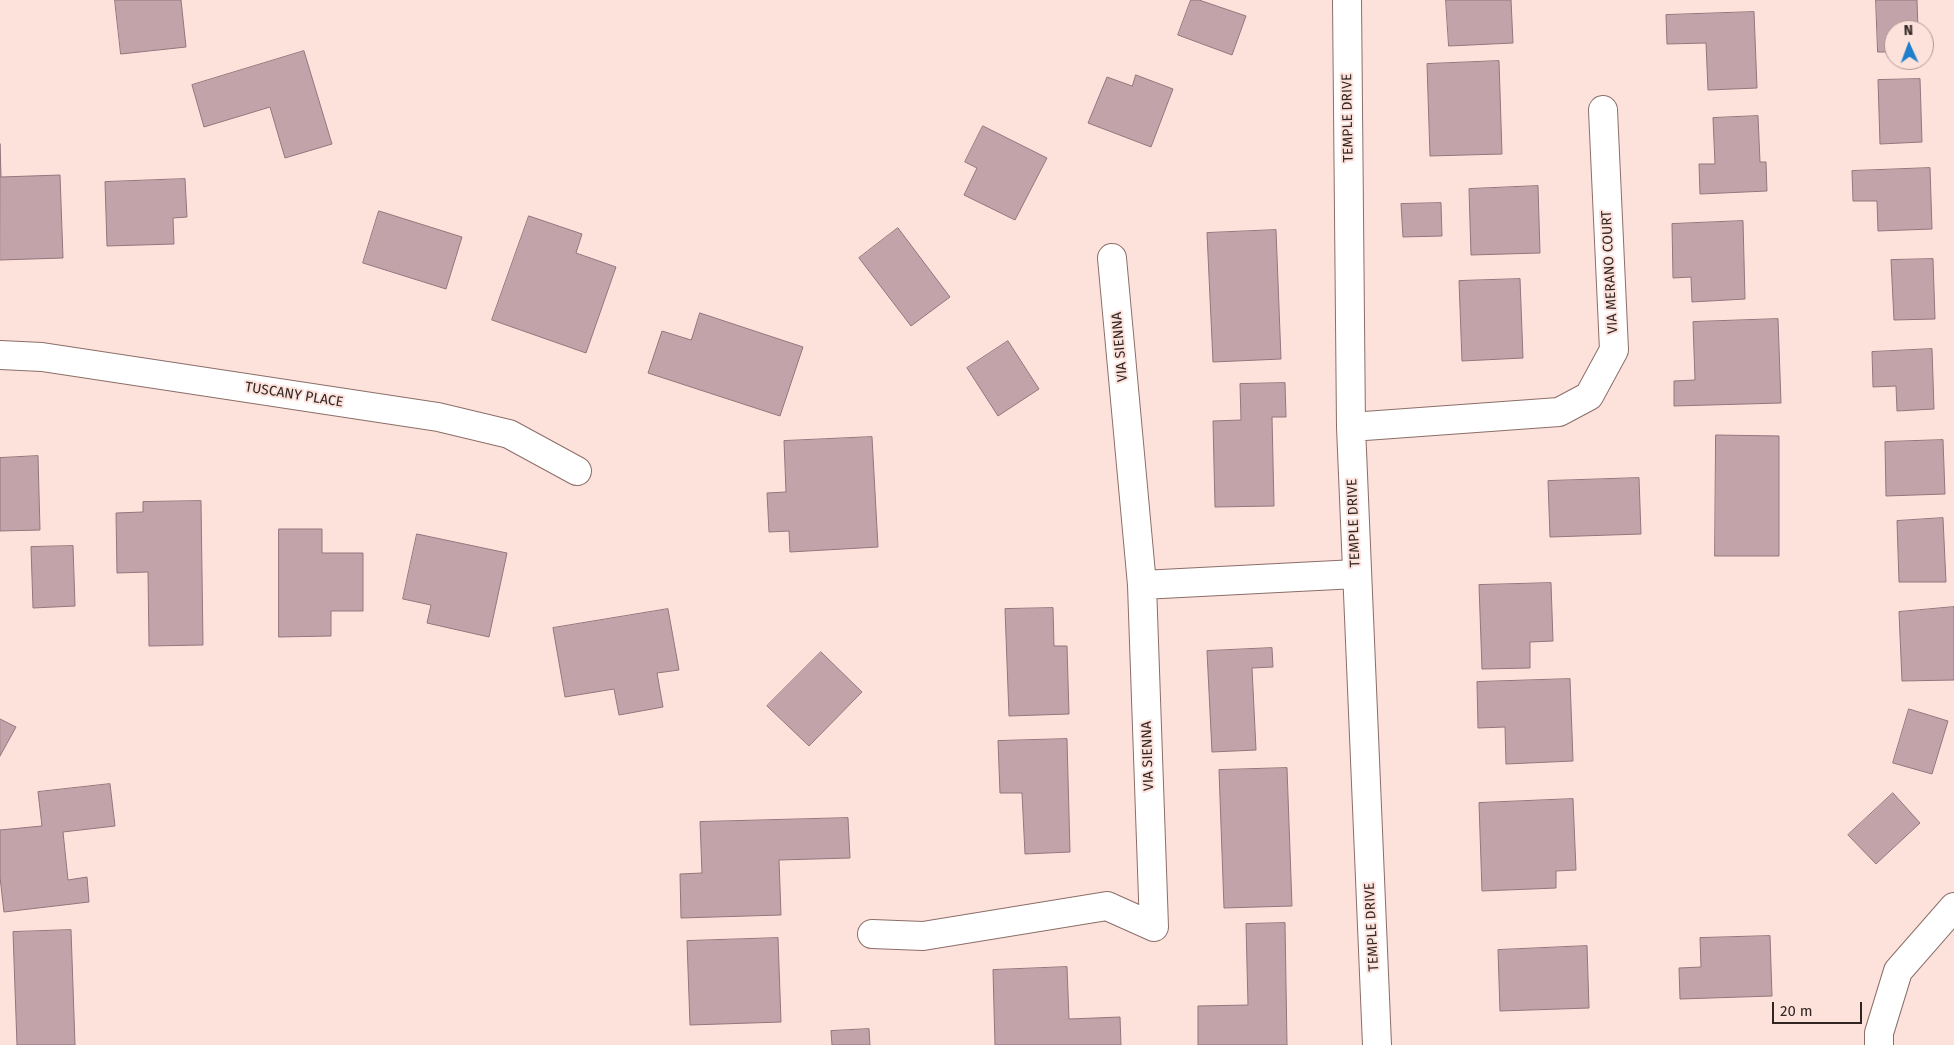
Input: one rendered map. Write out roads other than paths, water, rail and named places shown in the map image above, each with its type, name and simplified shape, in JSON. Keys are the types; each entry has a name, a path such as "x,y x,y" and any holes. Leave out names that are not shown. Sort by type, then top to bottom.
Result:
{"street":[{"name":"TEMPLE DRIVE","path":"1347,0 1351,427 1377,1045"},
{"name":"VIA MERANO COURT","path":"1351,427 1559,412 1589,396 1614,350 1603,110"},
{"name":"VIA SIENNA","path":"872,934 923,936 1107,906 1154,928 1142,585 1112,258"},
{"name":"TUSCANY PLACE","path":"0,355 42,358 438,417 509,434 577,471"},
{"path":"1142,585 1356,574"},
{"path":"1879,1045 1879,1032 1898,971 1954,907"}]}
